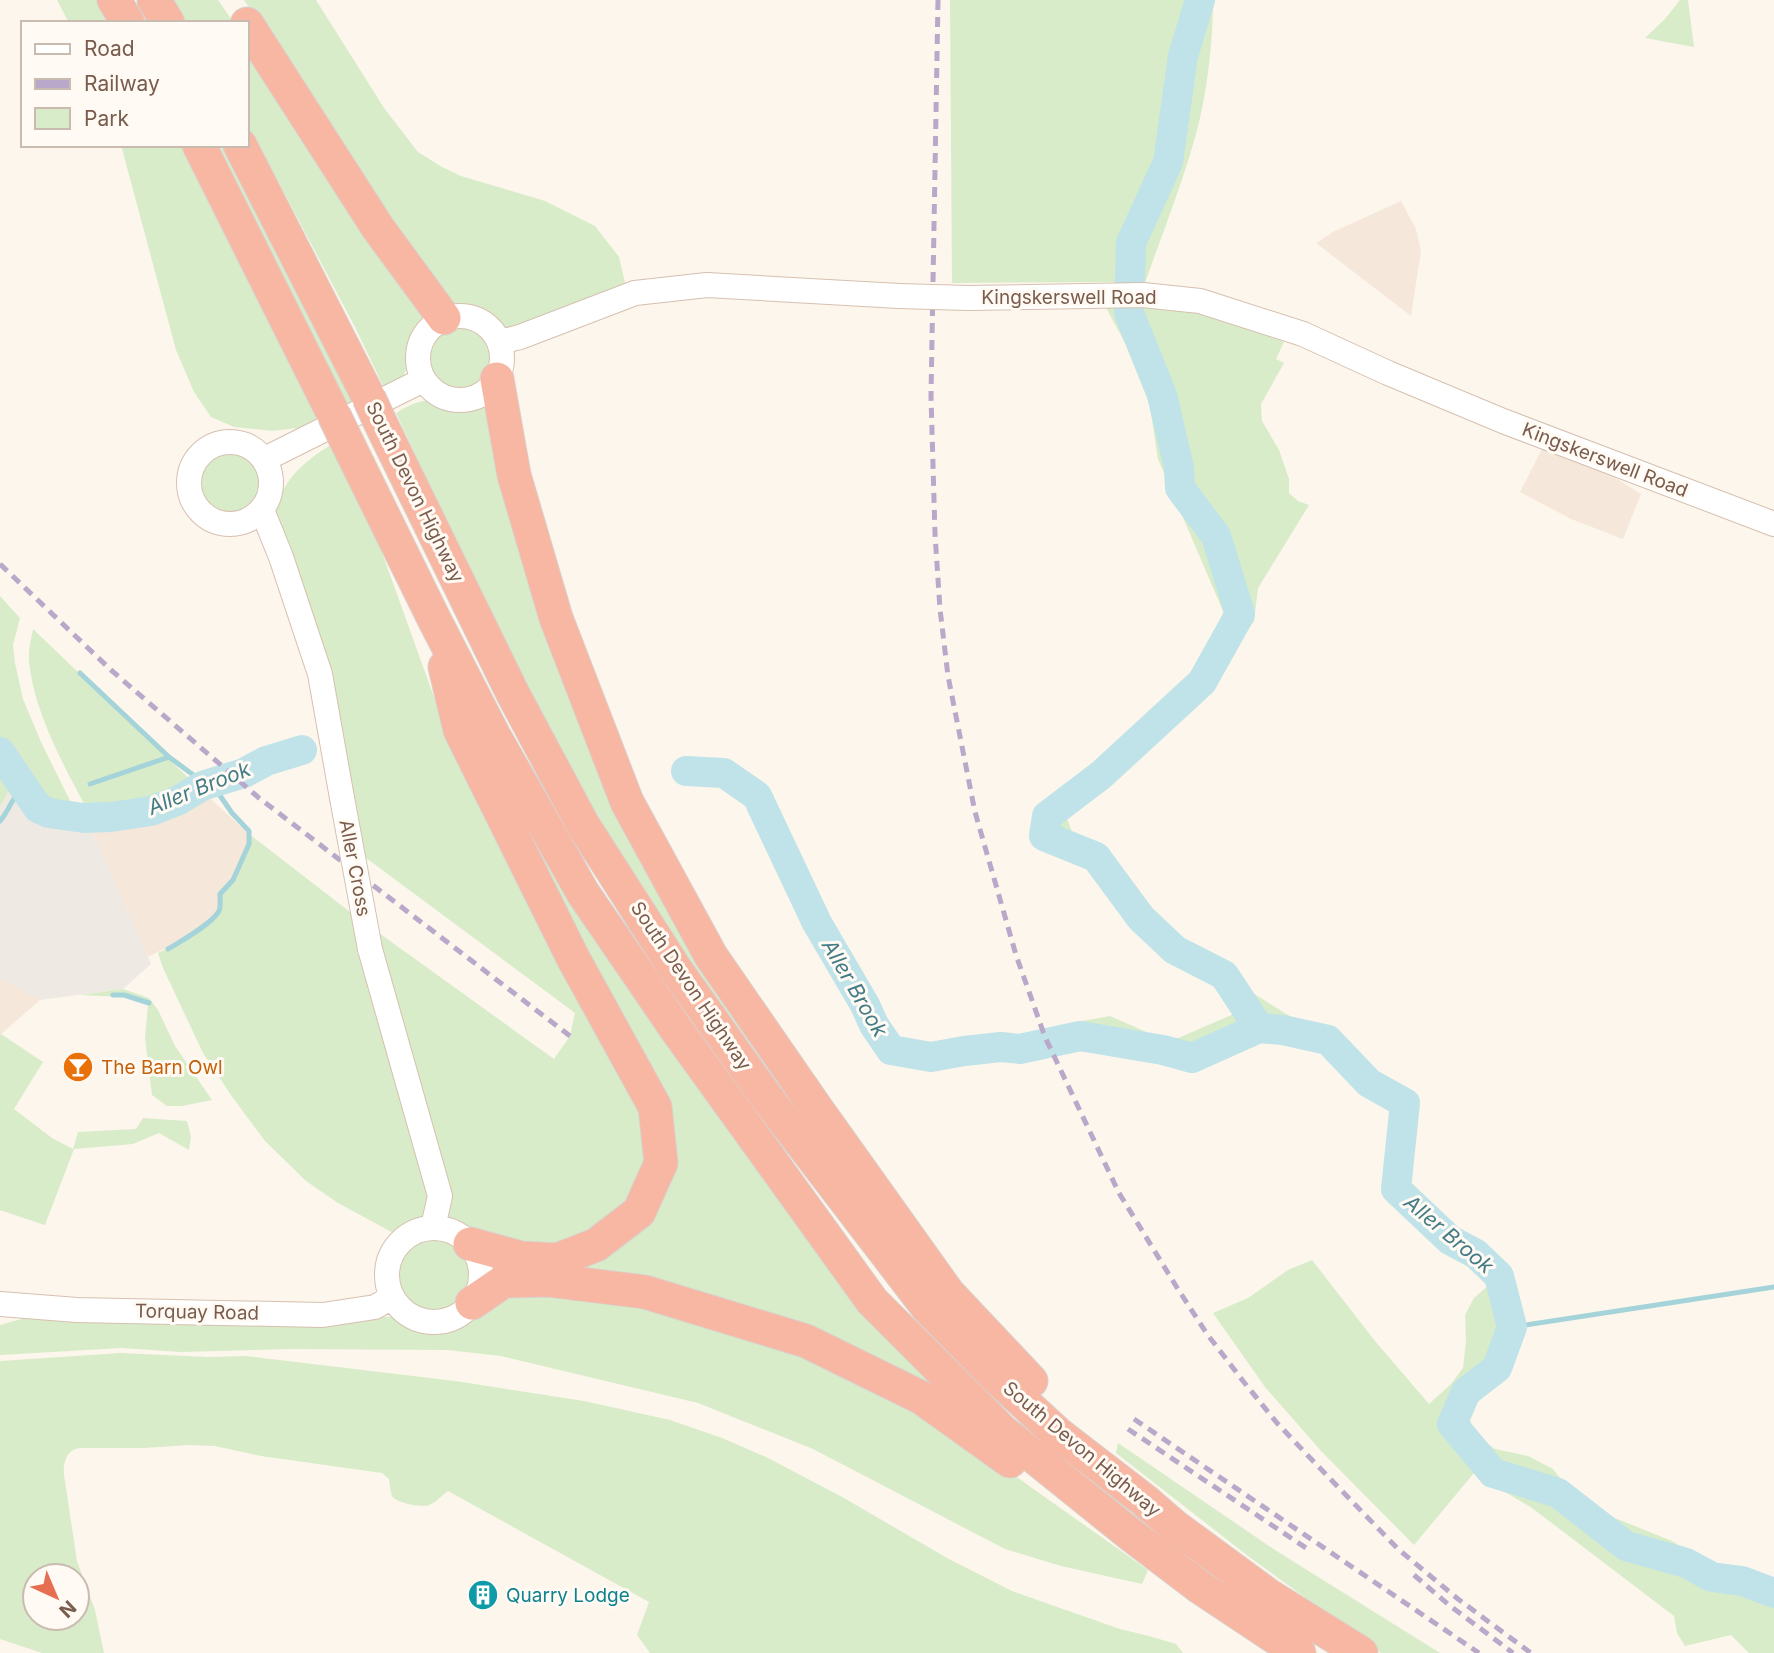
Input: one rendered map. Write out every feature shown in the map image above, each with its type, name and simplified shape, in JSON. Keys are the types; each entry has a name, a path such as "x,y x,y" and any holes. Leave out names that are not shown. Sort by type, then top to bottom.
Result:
{"highway":[{"path":"114,0 127,21"},
{"path":"154,0 167,21"},
{"path":"231,0 245,21"},
{"path":"248,26 378,228 444,318"},
{"name":"South Devon Highway","path":"200,147 433,617 494,734 583,893 676,1030 872,1301 1002,1431 1201,1588 1299,1653"},
{"name":"South Devon Highway","path":"241,147 374,409 513,694 583,825 674,967 862,1224 928,1308 995,1376 1057,1433 1174,1526 1268,1595 1361,1653"},
{"path":"498,379 514,475 556,618 627,802 711,956 948,1293 1144,1500"},
{"path":"433,617 460,730 573,958 655,1107 661,1163 639,1212 596,1245 556,1260 521,1258 470,1244"},
{"path":"472,1303 504,1281 548,1280 645,1292 806,1341 922,1398 1150,1562 1201,1588"}],"street":[{"name":"Kingskerswell Road","path":"500,342 520,337 635,293 707,285 899,296 968,298 1143,295 1200,301 1303,334 1503,421 1774,524"},
{"path":"456,315 480,320 498,337 503,365 498,379 476,398 462,401 448,399 435,393 423,380 418,358 419,346 433,325 444,318 456,315"},
{"path":"265,460 423,380"},
{"path":"237,442 251,447 265,460 271,474 271,489 267,503 250,519 237,524 219,523 205,516 196,507 190,495 190,472 194,461 211,446 237,442"},
{"name":"Aller Cross","path":"262,510 281,557 320,674 370,949 440,1196 433,1227"},
{"path":"433,1227 446,1229 470,1244 478,1257 481,1273 479,1289 472,1303 453,1318 430,1322 415,1319 401,1310 387,1284 386,1270 397,1245 407,1236 433,1227"},
{"name":"Torquay Road","path":"0,1304 77,1310 323,1315 375,1307 392,1297"}],"shaded area":[{"path":"1401,201 1416,229 1421,251 1411,316 1316,243 1333,232"},
{"path":"1542,449 1606,472 1641,494 1623,539 1571,519 1520,492"},
{"path":"17,776 39,808 84,818 92,831 151,964 123,989 40,1000 0,978 0,807"},
{"path":"199,788 249,834 249,844 233,880 220,894 220,910 212,919 186,938 148,957 84,818 111,817 179,800"},
{"path":"0,978 40,1000 0,1035"}],"green space":[{"path":"57,0 102,0 115,21 68,21"},
{"path":"172,0 218,0 233,21 186,21"},
{"path":"244,0 316,0 384,108 418,152 461,176 545,201 595,226 619,257 626,287 510,331 481,312 464,308 446,309 322,115"},
{"path":"950,0 1213,0 1209,68 1200,119 1185,172 1145,283 952,283"},
{"path":"1680,0 1688,0 1694,47 1645,38 1665,19"},
{"path":"248,43 430,315 416,334 402,378 385,390 355,327 248,128"},
{"path":"122,147 186,147 324,420 307,427 272,431 234,427 211,417 194,392 176,350"},
{"path":"216,147 238,147 364,400 345,409"},
{"path":"1104,304 1209,311 1284,342 1276,359 1284,363 1261,404 1262,421 1279,450 1289,479 1289,493 1298,501 1309,505 1258,588 1254,621 1202,696 1066,816 1073,834 1096,857 1033,842 1029,831 1039,814 1095,770 1183,685 1222,635 1223,611 1158,459 1150,407 1138,367"},
{"path":"459,324 472,326 482,334 490,344 490,370 482,380 472,388 459,390 446,388 436,380 428,370 426,357 428,344 436,334 446,326"},
{"path":"485,398 549,618 817,1129 809,1140 593,819 524,690 396,413 423,401 466,405"},
{"path":"336,442 357,483 448,736 646,1110 654,1159 633,1208 554,1252 472,1236 463,1227 444,1219 379,950 379,933 554,1059 570,1036 575,1013 362,855 276,513 289,480 315,455"},
{"path":"231,447 245,450 257,458 265,470 268,484 265,498 257,510 245,518 231,521 217,518 205,510 197,498 194,484 197,470 205,458 217,450"},
{"path":"0,596 20,618 13,645 23,699 78,817 49,813 38,808 17,776 0,807"},
{"path":"33,629 199,788 147,810 121,816 92,818 62,762 37,702 29,662"},
{"path":"484,735 578,902 996,1436 923,1391 631,1283 483,1290 486,1271 483,1253 556,1265 669,1163"},
{"path":"249,834 354,915 433,1197 426,1222 397,1235 338,1203 306,1181 265,1141 203,1053 163,968 158,953 191,935 220,910 220,896 240,868"},
{"path":"1224,975 1328,1040 1260,1040 1202,1063 1170,1062 1073,1051 1060,1025 1110,1016 1169,1042 1236,1013"},
{"path":"123,989 149,998 158,1010 175,1046 212,1100 167,1106 152,1095 145,1038 148,1005 123,997 80,995"},
{"path":"1,1034 43,1062 14,1109 52,1138 73,1149 78,1132 136,1129 143,1118 187,1121 191,1137 189,1150 159,1133 133,1144 74,1149 45,1225 0,1210"},
{"path":"434,1234 457,1241 469,1253 476,1276 469,1299 457,1311 434,1318 411,1311 399,1299 392,1276 399,1253 411,1241"},
{"path":"1312,1260 1375,1341 1429,1404 1451,1384 1463,1368 1465,1315 1474,1298 1499,1276 1520,1301 1523,1325 1509,1353 1468,1404 1472,1432 1495,1449 1528,1456 1553,1469 1568,1488 1610,1516 1672,1541 1725,1573 1774,1585 1774,1653 1749,1653 1731,1635 1685,1646 1677,1633 1674,1616 1532,1508 1474,1473 1414,1545 1322,1452 1265,1387 1213,1313 1248,1298 1288,1270"},
{"path":"506,1287 644,1298 803,1349 919,1405 1148,1570 1142,1584 1061,1566 1005,1549 813,1449 698,1403 501,1356 447,1350 289,1349 181,1352 122,1348 0,1355 0,1325 43,1313 326,1321 399,1316 429,1327 447,1325 462,1318"},
{"path":"121,1353 246,1356 455,1381 584,1401 670,1420 766,1457 844,1498 947,1558 1012,1591 1120,1629 1176,1644 1183,1653 650,1653 637,1635 649,1602 448,1491 432,1504 415,1505 394,1499 389,1479 382,1473 261,1456 215,1446 188,1445 81,1448 69,1453 64,1465 64,1475 77,1562 21,1562 21,1632 91,1632 91,1599 104,1653 42,1653 0,1639 0,1361"},
{"path":"1118,1443 1275,1550 1440,1653 1381,1653 1248,1556 1116,1453"}],"waterway":[{"path":"1200,0 1183,56 1168,162 1131,243 1129,313 1162,395 1179,468 1180,488 1216,536 1240,614 1202,682 1101,775 1047,816 1044,836 1096,857 1141,918 1175,950 1224,975 1259,1028"},
{"path":"80,673 169,757 196,777 202,786"},
{"name":"Aller Brook","path":"0,752 38,808 49,813 84,818 151,811 179,800 202,786 302,750"},
{"path":"90,784 169,757"},
{"name":"Aller Brook","path":"686,771 724,773 757,796 817,923 874,1025 891,1050 931,1057 1001,1047 1020,1049 1080,1036 1163,1050 1192,1058 1259,1028 1283,1030 1328,1040 1369,1083 1405,1103 1396,1189 1450,1240 1476,1254 1499,1276 1512,1327 1497,1368 1466,1392 1452,1424 1493,1473 1558,1493 1626,1546 1686,1563 1712,1577 1742,1581 1774,1593"},
{"path":"168,949 196,932 215,916 220,909 220,894 233,880 249,844 249,831 232,813 212,784"},
{"path":"0,821 13,800 26,789"},
{"path":"113,995 124,995 149,1003"},
{"path":"1512,1327 1774,1287"}],"railway":[{"path":"938,0 931,396 940,609 948,676 975,812 1016,955 1045,1037 1119,1193 1207,1334 1243,1381 1277,1423 1398,1549 1458,1599 1531,1653"},
{"path":"0,564 111,670 259,798 570,1036"},
{"path":"1134,1419 1479,1653"},
{"path":"1128,1429 1309,1550"},
{"path":"1414,1575 1513,1653"}],"place":[{"name":"The Barn Owl","path":"78,1067"},
{"name":"Quarry Lodge","path":"483,1595"}]}
